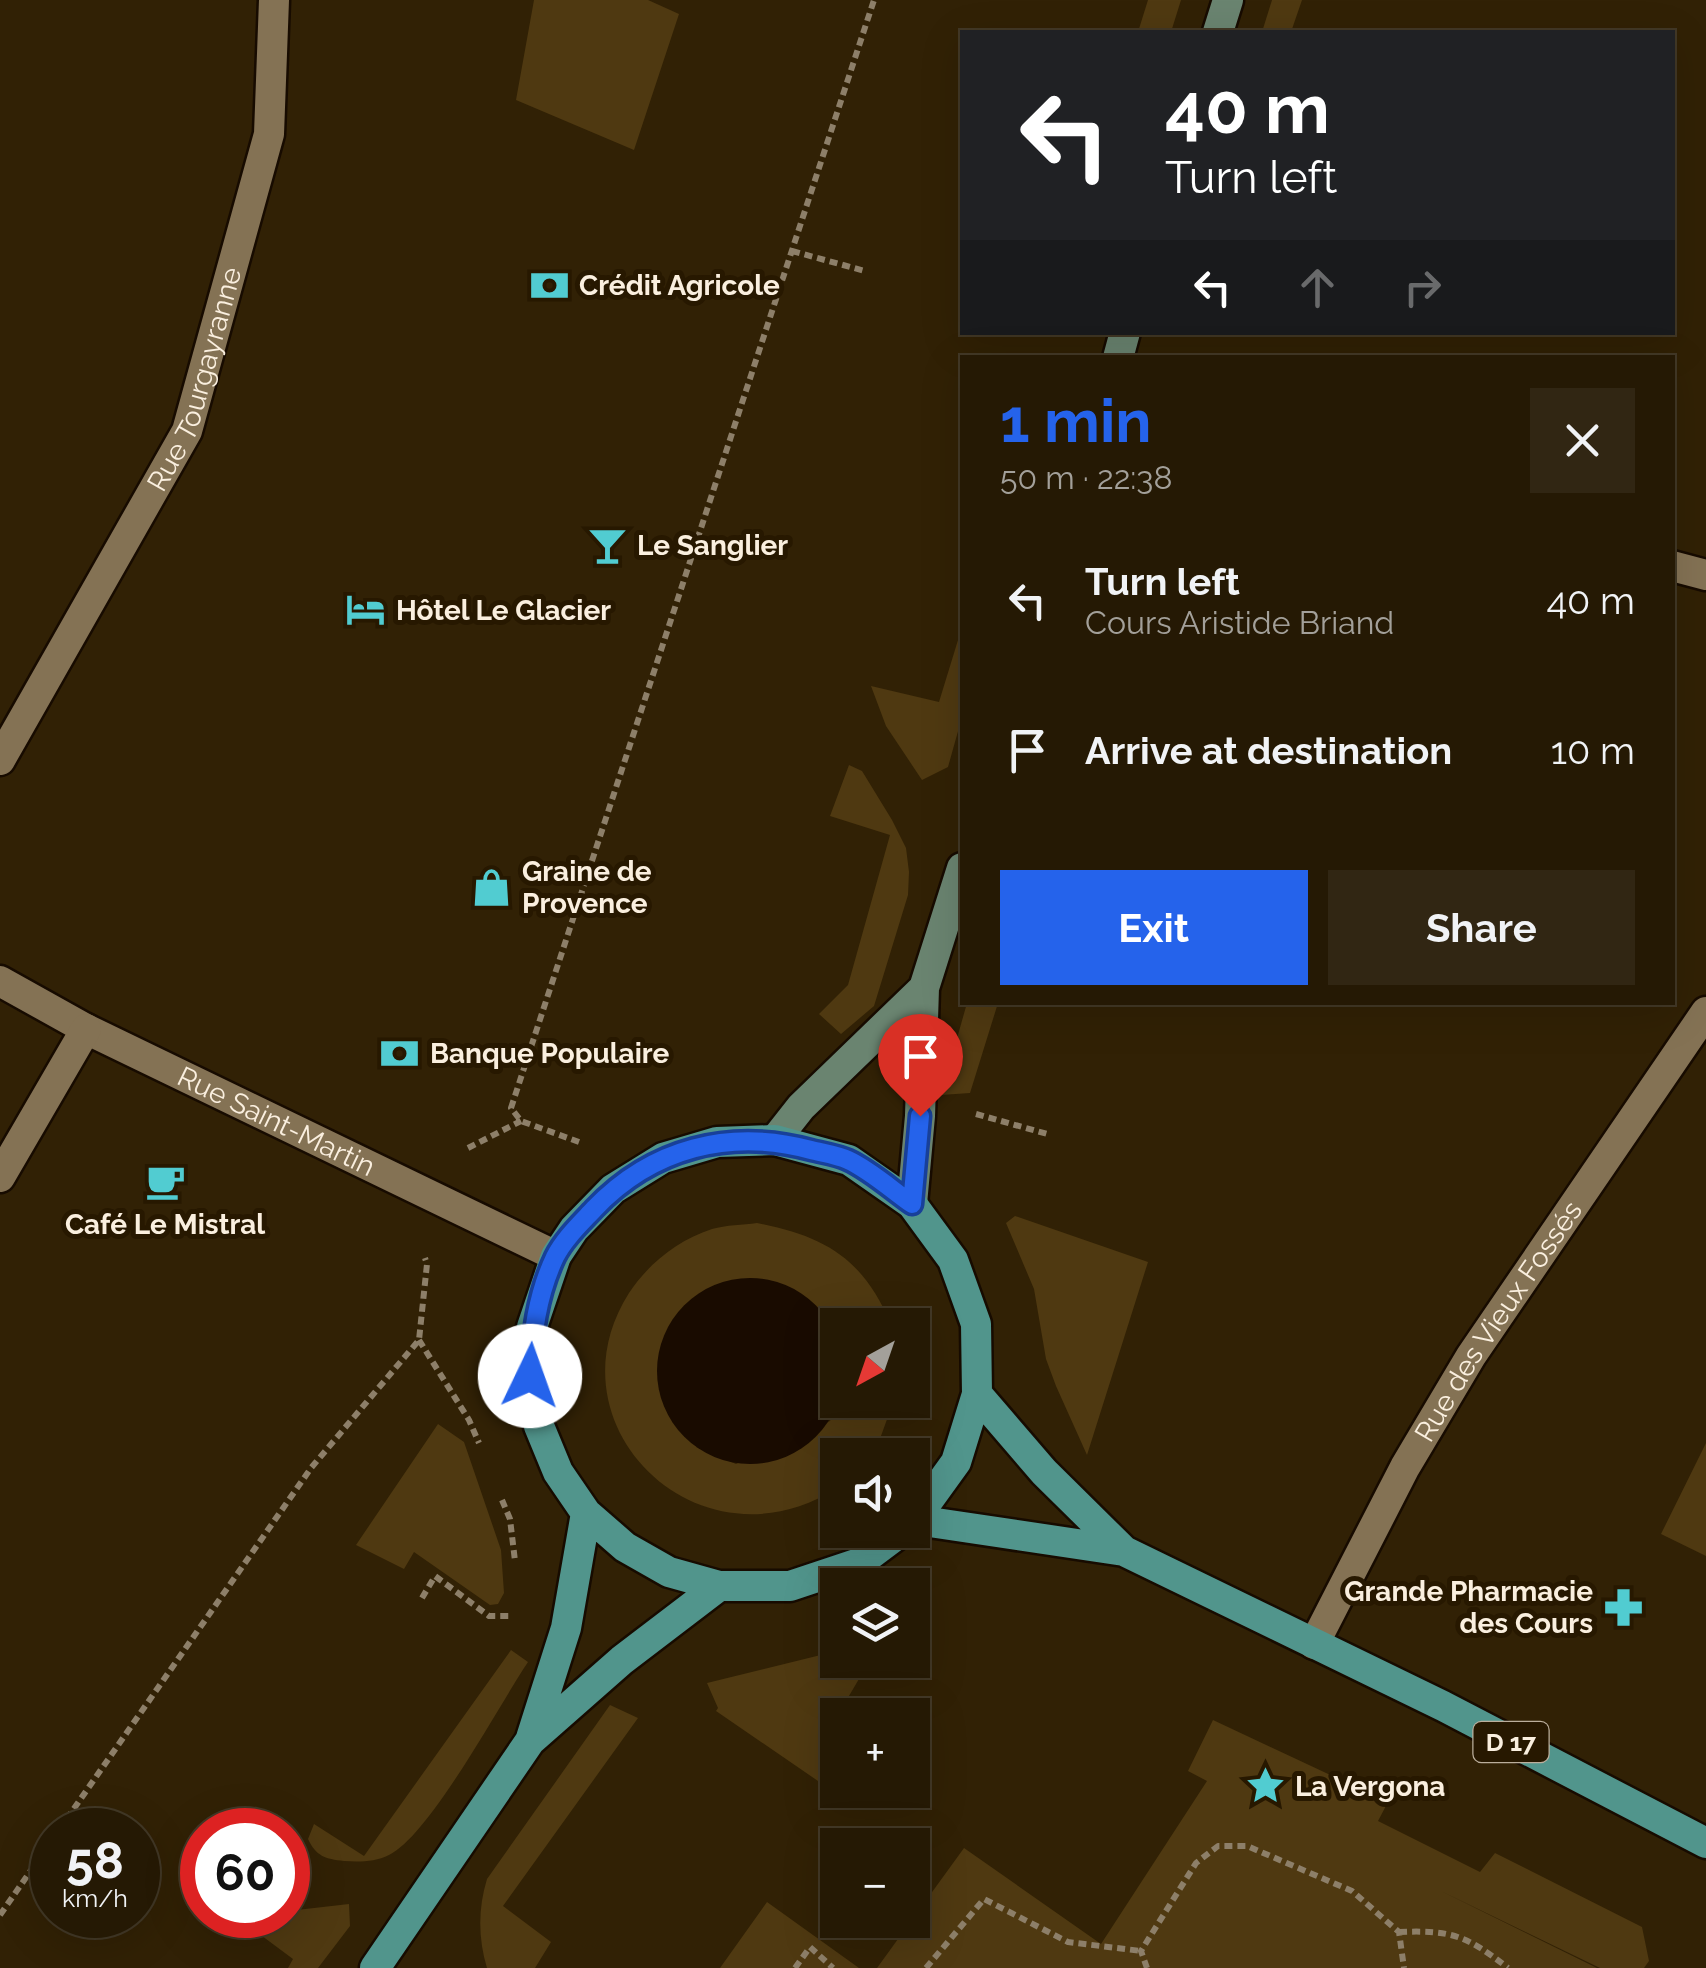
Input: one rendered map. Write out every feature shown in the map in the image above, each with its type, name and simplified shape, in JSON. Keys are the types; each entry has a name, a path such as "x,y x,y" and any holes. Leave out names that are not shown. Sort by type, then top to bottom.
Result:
{"main road":[{"path":"1219,30 1228,0"},
{"path":"912,1204 920,1116 924,988 960,874"},
{"path":"775,1140 800,1107 924,988"},
{"path":"879,1548 859,1563 790,1586 718,1586 654,1564 624,1547 586,1513 558,1472 539,1426 530,1376 532,1328 556,1256 574,1229 613,1188 663,1158 717,1142 775,1140 848,1160 912,1204 953,1260 976,1324 977,1394 956,1462 930,1498"},
{"name":"D 17","path":"977,1394 1044,1472 1124,1551 1443,1706 1706,1843"},
{"path":"530,1741 566,1628 586,1513"},
{"name":"D 17","path":"930,1526 1124,1551"},
{"path":"375,1968 530,1741 622,1660 718,1586"}],"street":[{"name":"Rue Tourgayranne","path":"0,760 188,431 268,134 274,0"},
{"path":"1675,567 1706,576"},
{"name":"Rue Saint-Martin","path":"0,980 86,1029 556,1256"},
{"name":"Rue des Vieux Fossés","path":"1314,1644 1406,1467 1471,1356 1706,1012"},
{"path":"0,1177 86,1029"}],"path":[{"path":"586,1144 521,1121 512,1108 874,0"},
{"path":"792,251 865,272"},
{"path":"970,1112 1051,1135"},
{"path":"457,1154 521,1121"},
{"path":"74,1808 311,1468 420,1340 427,1264 421,1247"},
{"path":"420,1340 485,1456"},
{"path":"498,1488 510,1520 516,1574"},
{"path":"422,1598 435,1576 489,1616 522,1619"},
{"path":"510,1616 512,1602"},
{"path":"1141,1951 1196,1863 1218,1846 1247,1846 1352,1891 1399,1932 1404,1968"},
{"path":"0,1915 30,1872"},
{"path":"926,1968 984,1899 1068,1942 1141,1951"},
{"path":"1399,1932 1440,1930 1467,1940 1508,1968"},
{"path":"796,1968 810,1946 833,1968"},
{"path":"1141,1951 1147,1968"}],"shaded area":[{"path":"534,0 648,0 679,14 634,150 516,100"},
{"path":"1148,0 1181,0 1172,30 1139,30"},
{"path":"1272,0 1302,0 1292,30 1263,30"},
{"path":"960,634 960,724 948,767 922,780 886,726 871,686 939,702"},
{"path":"849,765 862,771 892,820 906,848 909,872 908,895 874,1006 841,1034 819,1014 848,985 890,835 830,816"},
{"path":"966,1005 997,1005 970,1093 941,1095"},
{"path":"1015,1216 1148,1262 1087,1455 1046,1359 1034,1289 1006,1223"},
{"path":"757,1223 822,1244 855,1267 883,1308 820,1308 820,1329 696,1447 736,1464 831,1418 887,1418 880,1438 820,1438 820,1495 785,1510 734,1513 688,1500 650,1473 622,1436 607,1392 608,1343 629,1293 665,1254 688,1239 729,1226"},
{"path":"750,1278 785,1285 820,1310 820,1418 830,1418 816,1437 785,1457 750,1464 715,1457 684,1437 664,1406 657,1371 664,1336 684,1305 715,1285"},
{"path":"438,1424 464,1442 501,1550 504,1593 498,1604 490,1605 414,1552 404,1569 356,1545"},
{"path":"1706,1443 1706,1556 1661,1534"},
{"path":"511,1650 528,1662 463,1767 406,1843 378,1859 326,1858 310,1843 314,1824 364,1856"},
{"path":"820,1655 820,1678 860,1678 848,1698 820,1698 818,1781 716,1711 707,1683"},
{"path":"610,1705 638,1718 503,1906 551,1942 535,1968 487,1968 480,1923 487,1879"},
{"path":"1213,1720 1388,1802 1378,1821 1480,1872 1495,1853 1642,1927 1649,1961 1644,1968 1600,1968 1441,1891 1597,1968 877,1968 899,1938 930,1938 930,1895 964,1848 1101,1944 1207,1781 1188,1771"},
{"path":"767,1902 859,1968 720,1968"},
{"path":"349,1904 350,1926 318,1968 288,1968 293,1959 265,1938 310,1938 310,1908"}],"place":[{"name":"Crédit Agricole","path":"549,285"},
{"name":"Le Sanglier","path":"607,545"},
{"name":"Hôtel Le Glacier","path":"366,610"},
{"name":"Graine de Provence","path":"492,887"},
{"name":"Banque Populaire","path":"400,1053"},
{"name":"Café Le Mistral","path":"165,1181"},
{"name":"Grande Pharmacie des Cours","path":"1623,1607"},
{"name":"La Vergona","path":"1265,1786"}],"route":[{"path":"530,1376 532,1328 556,1256 574,1229 613,1188 663,1158 717,1142 775,1140 848,1160 912,1204 920,1116"}]}
